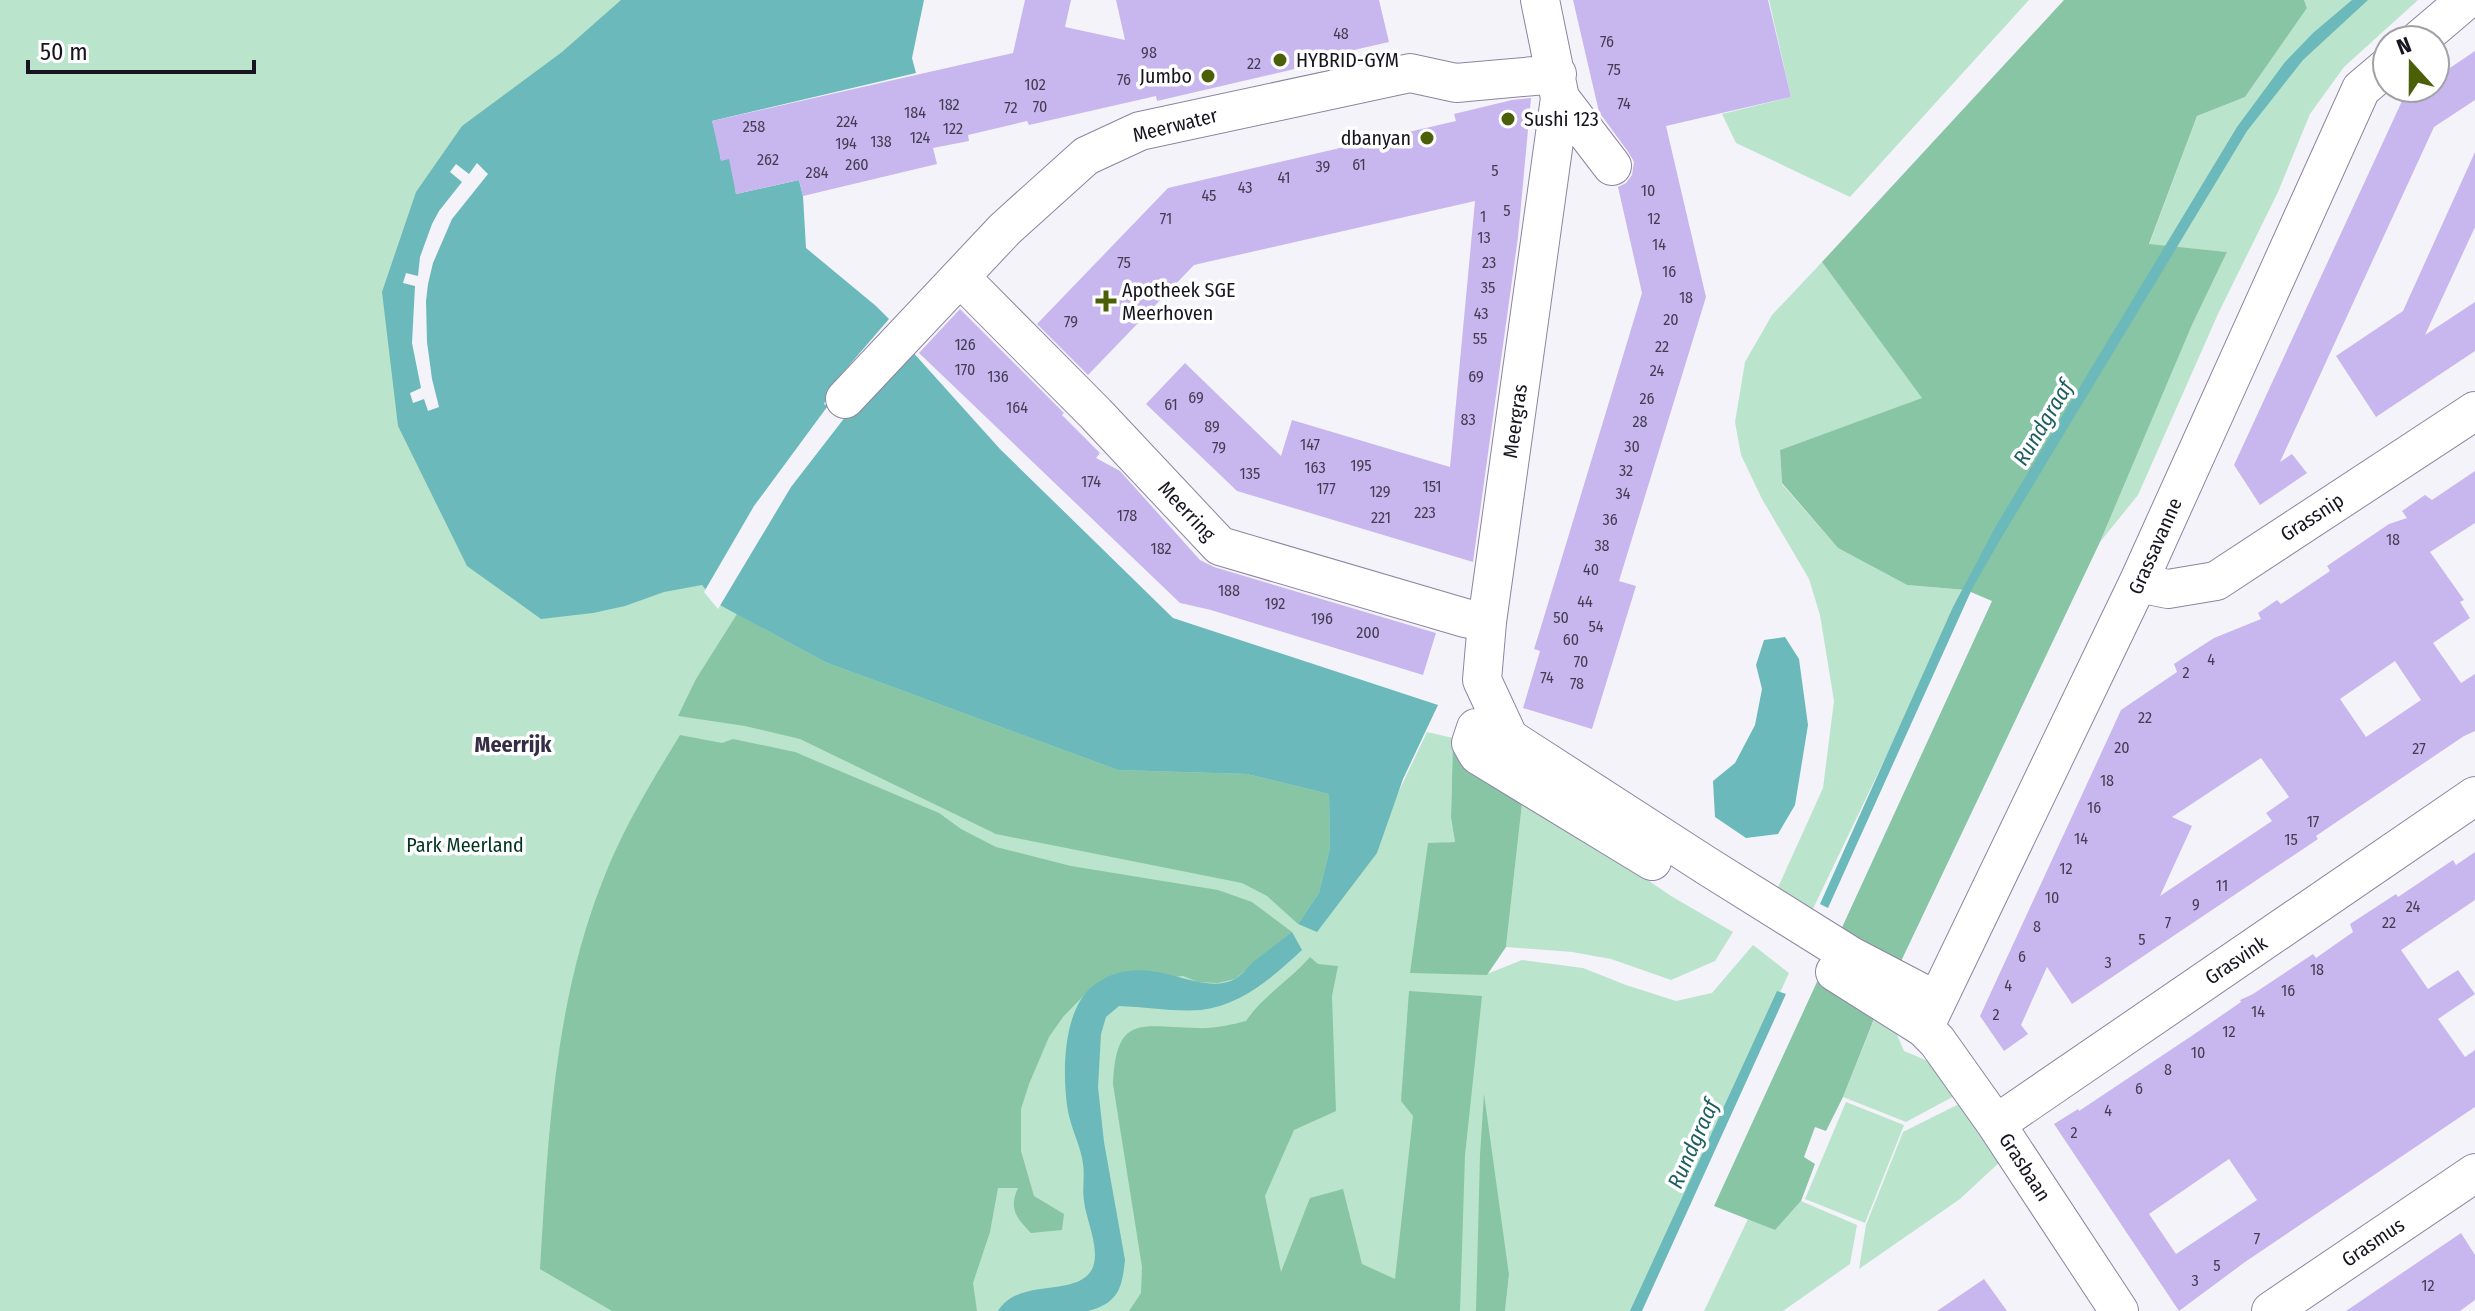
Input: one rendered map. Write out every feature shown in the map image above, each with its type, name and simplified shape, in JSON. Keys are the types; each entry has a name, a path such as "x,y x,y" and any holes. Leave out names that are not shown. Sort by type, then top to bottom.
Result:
{"street":[{"path":"1540,0 1558,86 1612,166"},
{"path":"2438,24 2466,0"},
{"name":"Meerwater","path":"845,399 1005,229 1086,156 1140,131 1410,73 1456,83 1558,86"},
{"name":"Grassavanne","path":"1930,1015 2138,583 2361,89 2371,81"},
{"name":"Meergras","path":"1492,733 1482,680 1487,622 1558,86"},
{"name":"Meerring","path":"960,277 1096,414 1220,546 1487,622"},
{"name":"Grassnip","path":"2138,583 2168,589 2216,581 2475,411"},
{"name":"Grasbaan","path":"1492,733 1471,743 1478,755 1930,1015 1937,1041 1996,1124 2119,1311"},
{"name":"Grasvink","path":"1996,1124 2475,796"},
{"name":"Grasmus","path":"2271,1311 2475,1173"}],"green space":[{"name":"Park Meerland","path":"0,0 714,0 668,326 1398,793 1427,732 1453,738 1451,818 1455,842 1447,842 1487,974 1522,960 1583,968 1676,1001 1712,993 1753,945 1789,973 1634,1311 1505,1311 1509,1275 1482,1311 0,1311"},
{"path":"1769,0 2029,0 1850,197 1736,143 1722,114 1791,97"},
{"path":"2064,0 2304,0 2307,8 2245,97 2197,116 2149,244 2227,252 2192,325 2100,542 1876,1014 1843,1097 1826,1131 1815,1127 1804,1157 1815,1164 1801,1201 1775,1230 1714,1206 1992,601 1966,590 1907,585 1838,548 1782,483 1780,450 1922,398 1822,262"},
{"path":"2304,0 2418,0 2391,24 2371,24 2371,43 2344,67 2310,114 2278,192 2218,314 2138,495 2100,542 2192,325 2227,252 2149,245 2197,116 2245,97 2307,8"},
{"path":"1822,262 1923,398 1780,450 1782,484 1838,548 1907,585 1966,590 1810,915 1775,894 1823,788 1834,701 1820,615 1809,579 1762,499 1741,455 1735,422 1745,362 1772,315"},
{"path":"737,614 825,662 1118,770 1247,774 1329,794 1330,848 1319,893 1298,924 1267,896 1242,883 996,834 800,739 745,726 678,716 696,679"},
{"path":"680,735 722,743 733,739 795,752 939,813 961,829 996,847 1071,866 1218,890 1252,902 1292,932 1235,979 1218,983 1198,982 1183,976 1093,986 1063,1017 1049,1037 1021,1109 1021,1151 1034,1196 1064,1214 1062,1230 1031,1233 1014,1208 1018,1188 998,1188 990,1232 973,1283 977,1311 612,1311 540,1269 556,1072 574,974 611,861 638,806"},
{"path":"1453,738 1467,760 1523,795 1506,947 1487,975 1410,973 1428,843 1455,842 1451,818"},
{"path":"1523,795 1671,896 1733,932 1715,961 1671,980 1611,959 1572,952 1506,947"},
{"path":"1310,957 1318,964 1338,966 1332,996 1336,1111 1294,1130 1265,1196 1281,1272 1310,1198 1343,1189 1362,1264 1395,1279 1413,1116 1401,1101 1409,991 1482,996 1465,1155 1460,1311 1129,1311 1141,1293 1142,1267 1113,1084 1120,1045 1126,1035 1135,1029 1209,1028 1246,1021"},
{"path":"1876,1015 1891,1021 1904,1051 1935,1064 1958,1094 1906,1122 1843,1097"},
{"path":"1484,1094 1509,1275 1505,1311 1476,1311"},
{"path":"1846,1102 1904,1125 1865,1223 1805,1199"},
{"path":"1963,1102 2003,1159 1960,1199 1859,1269 1866,1225 1903,1132"},
{"path":"1801,1201 1857,1225 1850,1264 1783,1311 1704,1311 1748,1219 1775,1230"}],"water":[{"path":"621,0 924,0 912,58 916,73 712,121 713,124 718,123 725,155 720,156 721,160 732,158 736,194 799,180 806,248 889,319 833,384 824,404 847,417 857,401 910,349 1000,449 1173,618 1438,705 1403,779 1377,853 1317,932 1298,924 1319,893 1330,848 1329,794 1247,774 1118,770 825,662 718,604 702,585 664,592 593,613 541,619 467,566 398,426 382,292 416,192 462,126 562,52"},
{"path":"2352,0 2368,0 2303,60 2247,131 2000,540 1972,589 1828,908 1820,904 1953,607 1997,524 2237,127 2285,62"},
{"path":"1785,637 1799,659 1808,725 1795,805 1778,834 1746,838 1715,817 1713,781 1735,763 1755,725 1762,689 1756,665 1764,640"},
{"path":"1292,932 1302,950 1268,980 1230,1002 1201,1010 1119,1006 1106,1017 1101,1034 1098,1087 1104,1142 1125,1260 1120,1287 1106,1304 1088,1311 998,1311 1008,1300 1020,1294 1076,1282 1086,1277 1093,1267 1095,1251 1084,1201 1083,1164 1069,1118 1065,1080 1070,1026 1083,996 1094,985 1114,974 1133,970 1152,971 1204,983 1235,979"},
{"path":"1777,991 1786,994 1642,1311 1630,1311"}],"pier":[{"path":"477,163 488,174 452,219 433,263 428,284 427,342 439,407 428,411 424,399 413,403 410,393 421,388 412,343 415,286 403,283 406,273 418,276 420,257 432,224 462,182 450,172 456,164 469,174"},
{"path":"830,403 849,412 791,487 718,609 704,592 754,506"}],"building":[{"path":"1025,0 1071,0 1065,27 1125,40 1116,0 1379,0 1389,42 1354,50 1355,55 1157,101 1156,96 1029,125 1027,121 968,135 969,141 933,148 937,164 803,196 799,180 736,194 729,159 721,161 712,121 1013,53"},
{"path":"1573,0 1768,0 1791,97 1666,126 1706,297 1619,581 1636,586 1592,729 1523,708 1540,651 1534,649 1642,293 1618,187 1632,175 1634,162 1599,112"},
{"path":"2475,51 2475,100 2434,127 2280,462 2292,454 2307,473 2260,505 2234,465 2401,104 2451,104 2451,67"},
{"path":"1531,98 1518,237 1473,562 1237,491 1146,404 1185,363 1281,456 1292,420 1450,467 1475,201 1194,265 1088,375 1037,324 1168,188 1456,121 1454,114"},
{"path":"2475,152 2475,227 2425,335 2475,302 2475,351 2376,417 2336,356 2403,311"},
{"path":"960,309 1064,413 1062,415 1100,453 1096,458 1120,471 1200,560 1214,567 1436,633 1423,675 1180,603 919,353"},
{"path":"2475,471 2475,523 2430,552 2464,600 2460,602 2470,618 2433,643 2461,683 2475,674 2475,731 2072,1004 2047,967 2021,1025 2028,1034 2004,1051 1980,1016 2121,710 2177,672 2174,664 2214,638 2261,619 2258,613 2277,600 2281,604 2330,571 2327,566 2389,524 2407,518 2402,511 2425,495 2432,500","holes":["2395,661 2421,700 2366,737 2340,699","2261,758 2289,797 2266,813 2272,821 2160,896 2192,826 2172,817"]},
{"path":"2475,852 2475,900 2401,950 2428,989 2458,970 2475,994 2438,1019 2465,1057 2475,1050 2475,1107 2245,1262 2179,1311 2054,1124 2079,1111 2193,1035 2240,1000 2313,954 2316,958 2353,932 2350,924 2396,894 2398,897 2453,860 2456,865","holes":["2229,1159 2257,1200 2176,1254 2149,1214"]},
{"path":"2461,1233 2475,1255 2475,1300 2460,1311 2346,1311"},
{"path":"1984,1279 2007,1311 1937,1311"}],"place":[{"name":"HYBRID-GYM","path":"1280,60"},
{"name":"Jumbo","path":"1208,76"},
{"name":"Sushi 123","path":"1508,119"},
{"name":"dbanyan","path":"1427,138"},
{"name":"Apotheek SGE Meerhoven","path":"1106,301"}],"district":[{"name":"Meerrijk","path":"513,744"}],"water label":[{"name":"Rundgraaf","path":"2043,423"},
{"name":"Rundgraaf","path":"1693,1144"}]}
